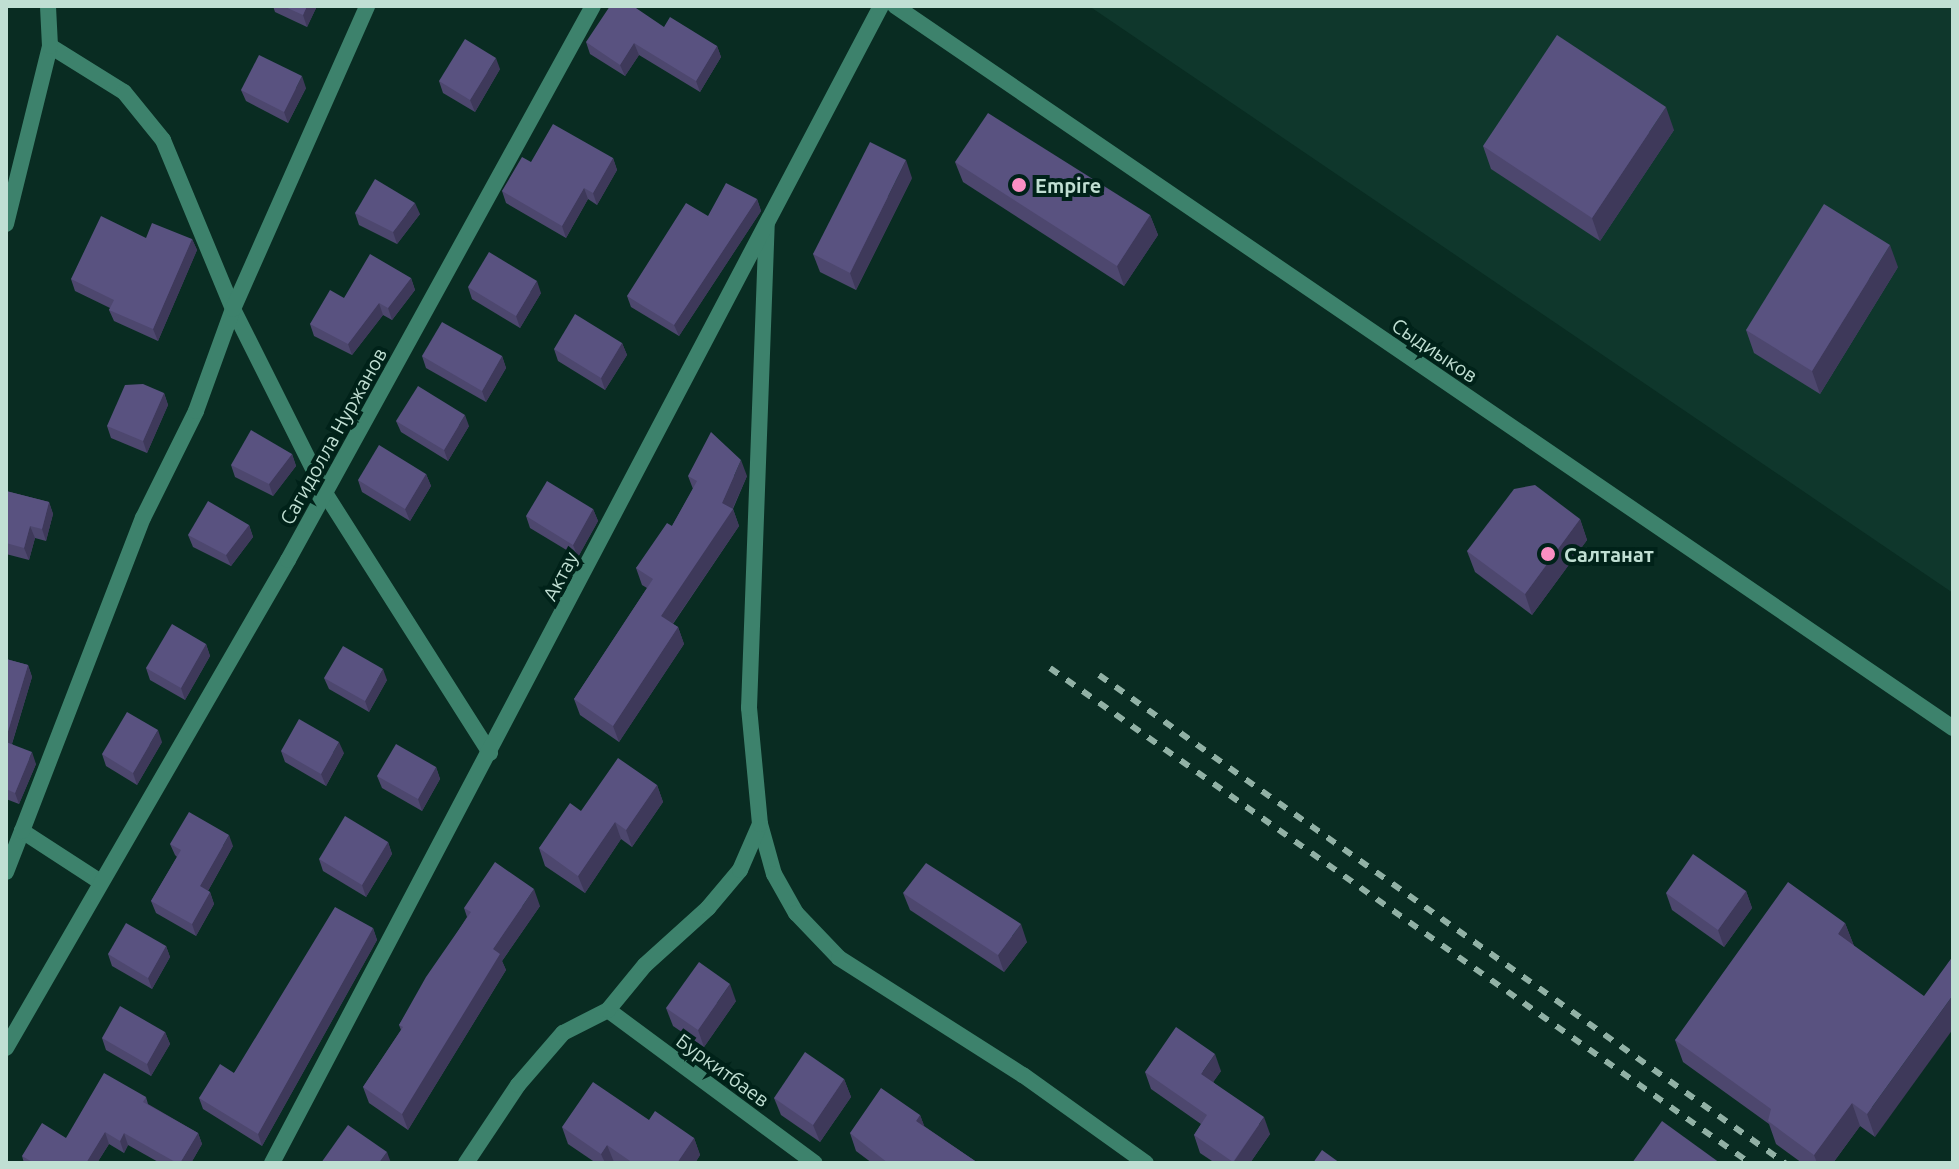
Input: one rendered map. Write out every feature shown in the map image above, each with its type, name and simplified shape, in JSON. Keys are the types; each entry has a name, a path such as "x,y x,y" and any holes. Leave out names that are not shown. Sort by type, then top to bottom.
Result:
{"street":[{"path":"6,224 50,46 48,6"},
{"path":"6,872 143,518 196,411 233,309 367,6"},
{"name":"Сагидолла Нуржанов","path":"6,1048 99,881 325,493 593,6"},
{"name":"Актау","path":"272,1163 881,6"},
{"name":"Сыдиыков","path":"895,6 1953,728"},
{"path":"50,46 124,92 163,140 233,309 325,493 490,753"},
{"path":"767,225 749,708 760,824 774,874 796,913 839,958 1023,1075 1146,1163"},
{"path":"466,1163 518,1085 563,1033 608,1010 740,870 760,824"},
{"path":"22,831 99,881"},
{"name":"Буркитбаев","path":"608,1010 815,1163"}],"shaded area":[{"path":"1089,6 1953,6 1953,593"}],"building":[{"path":"283,6 307,6 303,15"},
{"path":"610,6 633,6 664,27 670,17 717,46 696,81 634,43 620,65 586,42"},
{"path":"1557,35 1666,107 1592,218 1483,146"},
{"path":"465,39 496,58 470,100 439,81"},
{"path":"259,55 302,76 284,112 241,90"},
{"path":"988,113 1150,215 1117,266 955,162"},
{"path":"553,124 613,158 593,193 584,188 562,226 502,191 522,157 531,162"},
{"path":"870,142 906,160 850,273 813,254"},
{"path":"375,179 415,203 393,232 355,213"},
{"path":"726,183 757,199 674,325 627,296 686,203 708,216"},
{"path":"1824,204 1890,245 1812,371 1746,330"},
{"path":"101,216 146,238 152,223 192,239 153,329 109,310 114,300 71,279"},
{"path":"489,252 537,281 516,316 468,287"},
{"path":"370,254 411,278 388,308 379,303 348,344 310,324 330,290 344,298"},
{"path":"575,314 622,343 601,378 554,349"},
{"path":"442,322 502,356 482,391 422,356"},
{"path":"143,384 164,393 143,441 107,426 125,385"},
{"path":"418,386 465,415 444,450 396,421"},
{"path":"251,430 292,454 269,484 231,465"},
{"path":"711,432 741,460 722,503 733,509 661,616 678,627 613,726 574,699 653,579 636,568 667,523 672,526 697,481 688,476"},
{"path":"379,445 426,474 405,509 358,480"},
{"path":"547,481 593,509 573,545 526,516"},
{"path":"1535,485 1580,519 1525,594 1467,551 1514,489"},
{"path":"6,491 49,502 42,529 30,526 24,548 6,543"},
{"path":"208,501 249,525 226,555 188,535"},
{"path":"172,624 206,644 181,688 146,668"},
{"path":"343,646 383,669 365,701 324,678"},
{"path":"6,659 28,665 6,738"},
{"path":"127,712 158,730 133,773 102,754"},
{"path":"299,719 339,742 321,774 281,751"},
{"path":"6,742 32,752 15,793 6,789"},
{"path":"396,744 436,767 418,799 377,776"},
{"path":"618,758 657,785 626,830 615,822 578,876 539,848 570,803 581,811"},
{"path":"189,812 229,835 200,886 210,892 192,924 151,901 181,850 170,844"},
{"path":"345,816 388,842 362,885 319,859"},
{"path":"1693,854 1746,891 1718,930 1666,893"},
{"path":"495,862 534,889 493,949 500,954 402,1114 363,1087 403,1027 399,1025 426,977 471,912 464,908"},
{"path":"926,863 1021,924 998,955 903,893"},
{"path":"1788,882 1845,923 1838,934 1924,996 1953,956 1953,995 1867,1114 1852,1103 1814,1155 1768,1121 1771,1109 1675,1040"},
{"path":"335,907 373,928 258,1134 199,1098 220,1064 234,1073"},
{"path":"126,923 166,946 148,978 108,954"},
{"path":"699,962 730,984 698,1030 666,1008"},
{"path":"120,1006 165,1032 147,1064 102,1038"},
{"path":"1176,1027 1215,1054 1201,1074 1264,1117 1233,1162 1194,1135 1207,1115 1145,1072"},
{"path":"805,1052 844,1079 813,1125 774,1098"},
{"path":"104,1073 146,1097 143,1102 198,1133 180,1163 124,1133 120,1141 105,1132 86,1163 34,1163 22,1156 42,1123 66,1138"},
{"path":"593,1082 649,1120 655,1111 694,1138 677,1163 633,1163 607,1145 601,1154 562,1127"},
{"path":"881,1088 920,1115 916,1121 978,1163 888,1163 850,1133"},
{"path":"1662,1121 1720,1163 1632,1163"},
{"path":"348,1125 387,1152 379,1163 321,1163"},
{"path":"1322,1150 1340,1163 1313,1163"}],"railway":[{"path":"1050,668 1750,1163"},
{"path":"1099,675 1785,1163"}],"place":[{"name":"Empire","path":"1019,185"},
{"name":"Салтанат","path":"1548,554"}]}
